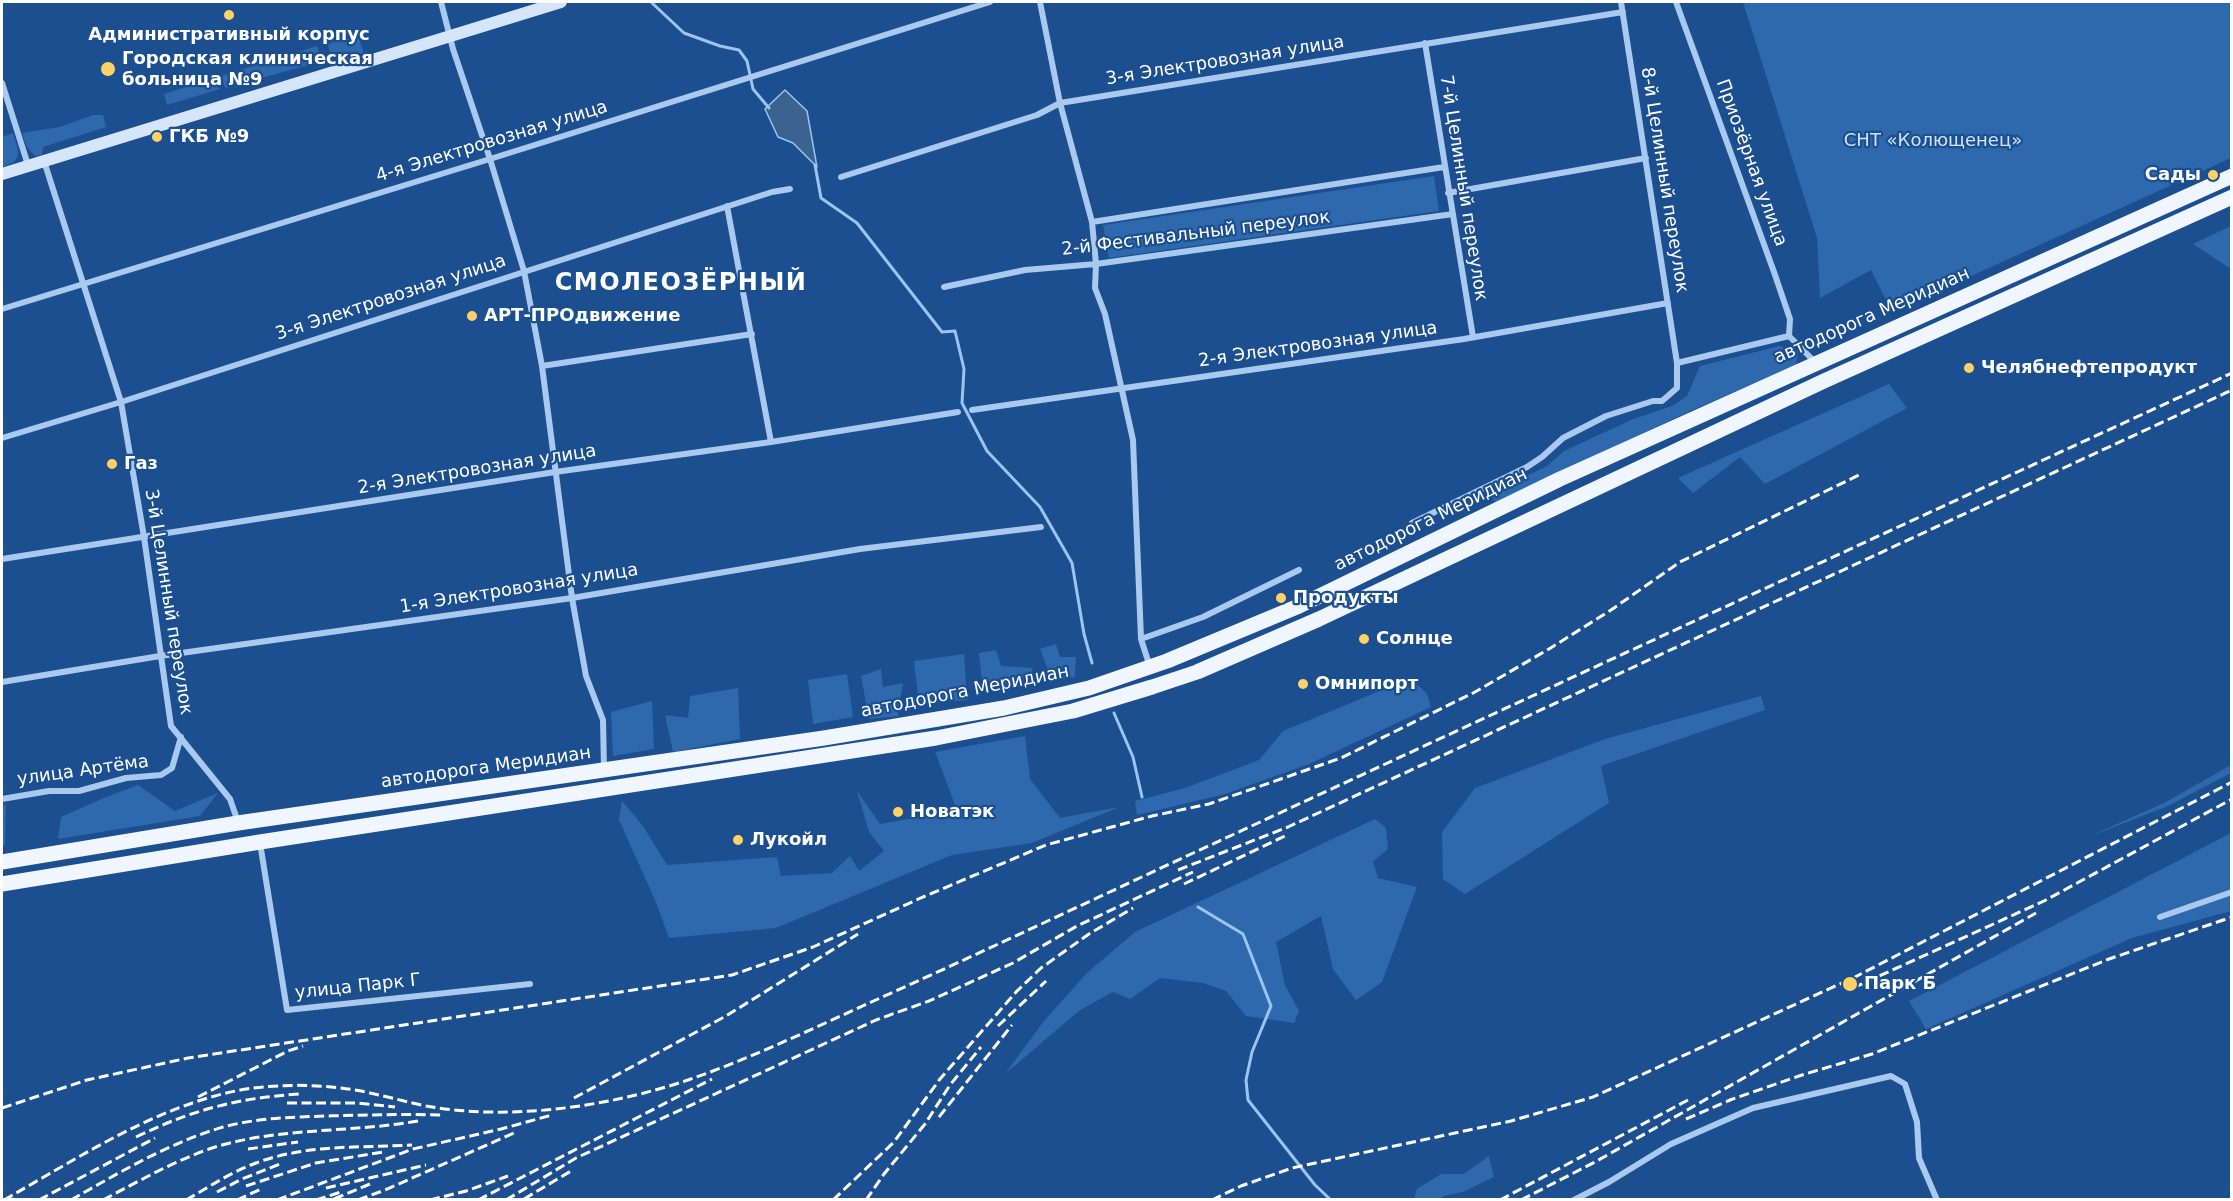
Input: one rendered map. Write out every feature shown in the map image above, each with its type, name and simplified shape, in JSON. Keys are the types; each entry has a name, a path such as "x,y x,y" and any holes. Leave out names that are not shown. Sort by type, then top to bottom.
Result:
{"main road":[{"name":"автодорога Меридиан","path":"2,862 238,823 777,746 1004,708 1089,688 1150,667 1299,606 1560,479 2232,176"},
{"name":"автодорога Меридиан","path":"2,884 936,738 1073,711 1157,686 1197,672 1319,619 1824,381 2232,197"},
{"path":"1816,363 1824,381"},
{"path":"1150,667 1157,686"}],"street":[{"path":"441,2 453,49 524,271 542,366 572,598 586,676 603,720 604,771"},
{"path":"2,174 561,2"},
{"name":"4-я Электровозная улица","path":"2,309 990,2"},
{"path":"1040,2 1060,103 1092,222 1096,264 1095,288 1105,314 1133,440 1141,639 1150,667"},
{"name":"8-й Целинный переулок","path":"1622,2 1677,363"},
{"name":"Приозёрная улица","path":"1676,2 1790,319 1789,336"},
{"name":"3-я Электровозная улица","path":"841,177 1037,115 1060,103 1623,12"},
{"name":"7-й Целинный переулок","path":"1425,44 1473,337"},
{"path":"2,82 28,165"},
{"path":"1448,193 1646,158"},
{"name":"3-й Целинный переулок","path":"44,161 121,402 144,537 171,726 230,799 238,823"},
{"name":"2-й Фестивальный переулок","path":"1092,222 1444,167"},
{"name":"3-я Электровозная улица","path":"2,438 121,402 727,206 790,189"},
{"path":"727,206 771,442"},
{"name":"2-й Фестивальный переулок","path":"944,287 1025,270 1096,264 1453,214"},
{"name":"2-я Электровозная улица","path":"972,410 1473,337 1668,303"},
{"path":"542,366 752,334"},
{"path":"1412,524 1527,467 1563,438 1598,420 1662,400 1677,388 1677,363 1789,336 1816,363"},
{"name":"2-я Электровозная улица","path":"2,559 555,472 771,442 958,412"},
{"name":"1-я Электровозная улица","path":"2,682 160,656 572,598 860,549 1041,527"},
{"path":"1141,639 1203,617 1299,570"},
{"name":"улица Артёма","path":"2,799 49,790 79,791 126,777 161,775 172,768 180,737"},
{"name":"улица Парк Г","path":"260,842 287,1010 530,984"},
{"path":"2160,917 2232,892"},
{"path":"1574,1200 1609,1182 1671,1144 1753,1108 1891,1076 1905,1084 1917,1122 1918,1158 1937,1200"}],"green space":[{"name":"СНТ «Колющенец»","path":"1743,2 2231,2 2231,158 1892,312 1871,270 1820,298 1817,238"},
{"path":"358,34 362,55 334,61 327,44"},
{"path":"317,46 322,63 320,68 316,63 225,88 221,76"},
{"path":"217,77 220,89 167,105 164,94"},
{"path":"93,115 103,115 106,127 43,147 42,155 35,156 27,147 22,133 60,127"},
{"path":"13,133 18,155 14,161 2,167 2,137"},
{"path":"1434,176 1439,211 1109,258 1103,225"},
{"path":"2231,226 2231,269 2193,244"},
{"path":"1779,346 1798,351 1796,365 1690,411 1496,503 1490,494 1547,466 1564,451 1631,420 1672,406 1687,396 1700,366"},
{"path":"1889,384 1907,408 1765,484 1740,457 1693,493 1678,478"},
{"path":"1056,644 1060,657 1076,657 1075,677 1052,680 1040,649"},
{"path":"996,650 1001,666 1033,668 1028,685 983,691 979,653"},
{"path":"964,654 967,700 919,704 914,661"},
{"path":"881,669 883,687 903,683 898,716 869,719 861,676"},
{"path":"847,674 853,717 813,724 808,680"},
{"path":"1411,678 1427,694 1431,707 1309,764 1225,794 1137,815 1135,801 1185,788 1259,760 1283,731"},
{"path":"738,688 740,739 673,752 665,715 688,718 690,696"},
{"path":"1761,696 1765,710 1601,766 1609,803 1465,894 1443,879 1442,832 1475,788 1605,739"},
{"path":"652,701 654,749 613,756 611,712"},
{"path":"1025,736 1030,779 1060,818 1119,807 1032,843 952,855 776,928 669,938 656,902 619,820 622,801 643,826 667,865 777,857 781,876 832,873 850,856 859,871 884,851 869,832 857,791 880,824 957,810 935,752"},
{"path":"2231,765 2231,773 2170,805 2086,838 2166,802"},
{"path":"138,785 175,811 218,793 200,816 58,839 61,817"},
{"path":"6,804 5,845 2,845 2,805"},
{"path":"1375,819 1386,828 1388,849 1373,861 1378,878 1417,887 1382,982 1356,1000 1333,969 1321,916 1276,942 1285,985 1299,1011 1294,1023 1246,1016 1226,991 1203,983 1160,978 1130,999 1113,992 1080,1010 1005,1074 1044,1021 1087,973 1135,932"},
{"path":"2231,833 2231,911 2132,938 1926,1029 1909,1001"},
{"path":"1489,1156 1494,1177 1463,1192 1443,1196 1441,1199 1414,1199 1417,1189 1441,1174 1464,1174"}],"shaded area":[{"path":"785,90 807,111 817,167 793,143 778,137 765,109"}],"waterway":[{"path":"651,2 684,33 739,50 747,61 753,89 769,108"},
{"path":"815,165 821,198 857,223 942,332 955,331 964,369 962,403 987,451 1040,507 1072,563 1084,634 1092,663"},
{"path":"1114,713 1133,757 1142,797"},
{"path":"1198,907 1243,934 1271,1006 1252,1052 1246,1080 1248,1100 1315,1185 1331,1200"}],"railway":[{"path":"4,1200 91,1150 151,1119 214,1096 246,1089 273,1086 328,1087 355,1090 426,1106 491,1112 558,1109 592,1104 625,1098 688,1080 784,1042 966,959 2232,373"},
{"path":"1178,870 1288,827 2232,390"},
{"path":"2,1108 87,1080 188,1058 732,975 813,947 1046,845 1152,816 1209,804 1341,758 1475,692 1611,610 1680,562 1859,475"},
{"path":"1212,1200 1241,1186 1292,1168 1511,1121 1593,1097 1855,977 2232,782"},
{"path":"1853,988 2044,901 2232,799"},
{"path":"1184,884 1285,836"},
{"path":"506,1200 576,1158 876,1020 929,1001 1013,963 1077,926 1193,872"},
{"path":"833,1200 894,1142 940,1079 1017,991 1041,968 1089,934 1133,908"},
{"path":"1521,1200 1595,1162 2036,913"},
{"path":"1686,1119 1730,1100 1872,1054 2109,959 2232,917"},
{"path":"574,1098 726,1016 858,934"},
{"path":"998,1026 1046,981"},
{"path":"939,1117 1012,1025"},
{"path":"198,1097 288,1051 303,1046"},
{"path":"866,1200 925,1124 950,1085 981,1047"},
{"path":"478,1200 712,1079"},
{"path":"136,1137 176,1119 215,1107 235,1102 300,1094"},
{"path":"1500,1200 1688,1100"},
{"path":"287,1103 357,1103 395,1107"},
{"path":"71,1200 183,1141 236,1124 301,1117 441,1115"},
{"path":"277,1200 413,1149 552,1115"},
{"path":"103,1200 184,1159 237,1141 288,1133 418,1121"},
{"path":"358,1200 514,1133"},
{"path":"39,1200 155,1138"},
{"path":"248,1149 298,1142"},
{"path":"186,1200 238,1171 275,1157 333,1148 412,1145"},
{"path":"246,1186 316,1163 383,1152"},
{"path":"217,1192 280,1164"},
{"path":"326,1188 426,1165"},
{"path":"524,1199 571,1171"},
{"path":"430,1200 466,1191 508,1176"},
{"path":"334,1199 370,1184"},
{"path":"237,1200 261,1189"},
{"path":"316,1200 341,1192"}],"place":[{"name":"Административный корпус","path":"229,15"},
{"name":"Городская клиническая больница №9","path":"108,69"},
{"name":"ГКБ №9","path":"157,137"},
{"name":"Сады","path":"2213,175"},
{"name":"АРТ-ПРОдвижение","path":"472,316"},
{"name":"Челябнефтепродукт","path":"1969,368"},
{"name":"Газ","path":"112,464"},
{"name":"Продукты","path":"1281,598"},
{"name":"Солнце","path":"1364,639"},
{"name":"Омнипорт","path":"1303,684"},
{"name":"Новатэк","path":"898,812"},
{"name":"Лукойл","path":"738,840"},
{"name":"Парк Б","path":"1850,984"}],"district":[{"name":"СМОЛЕОЗЁРНЫЙ","path":"681,284"}]}
